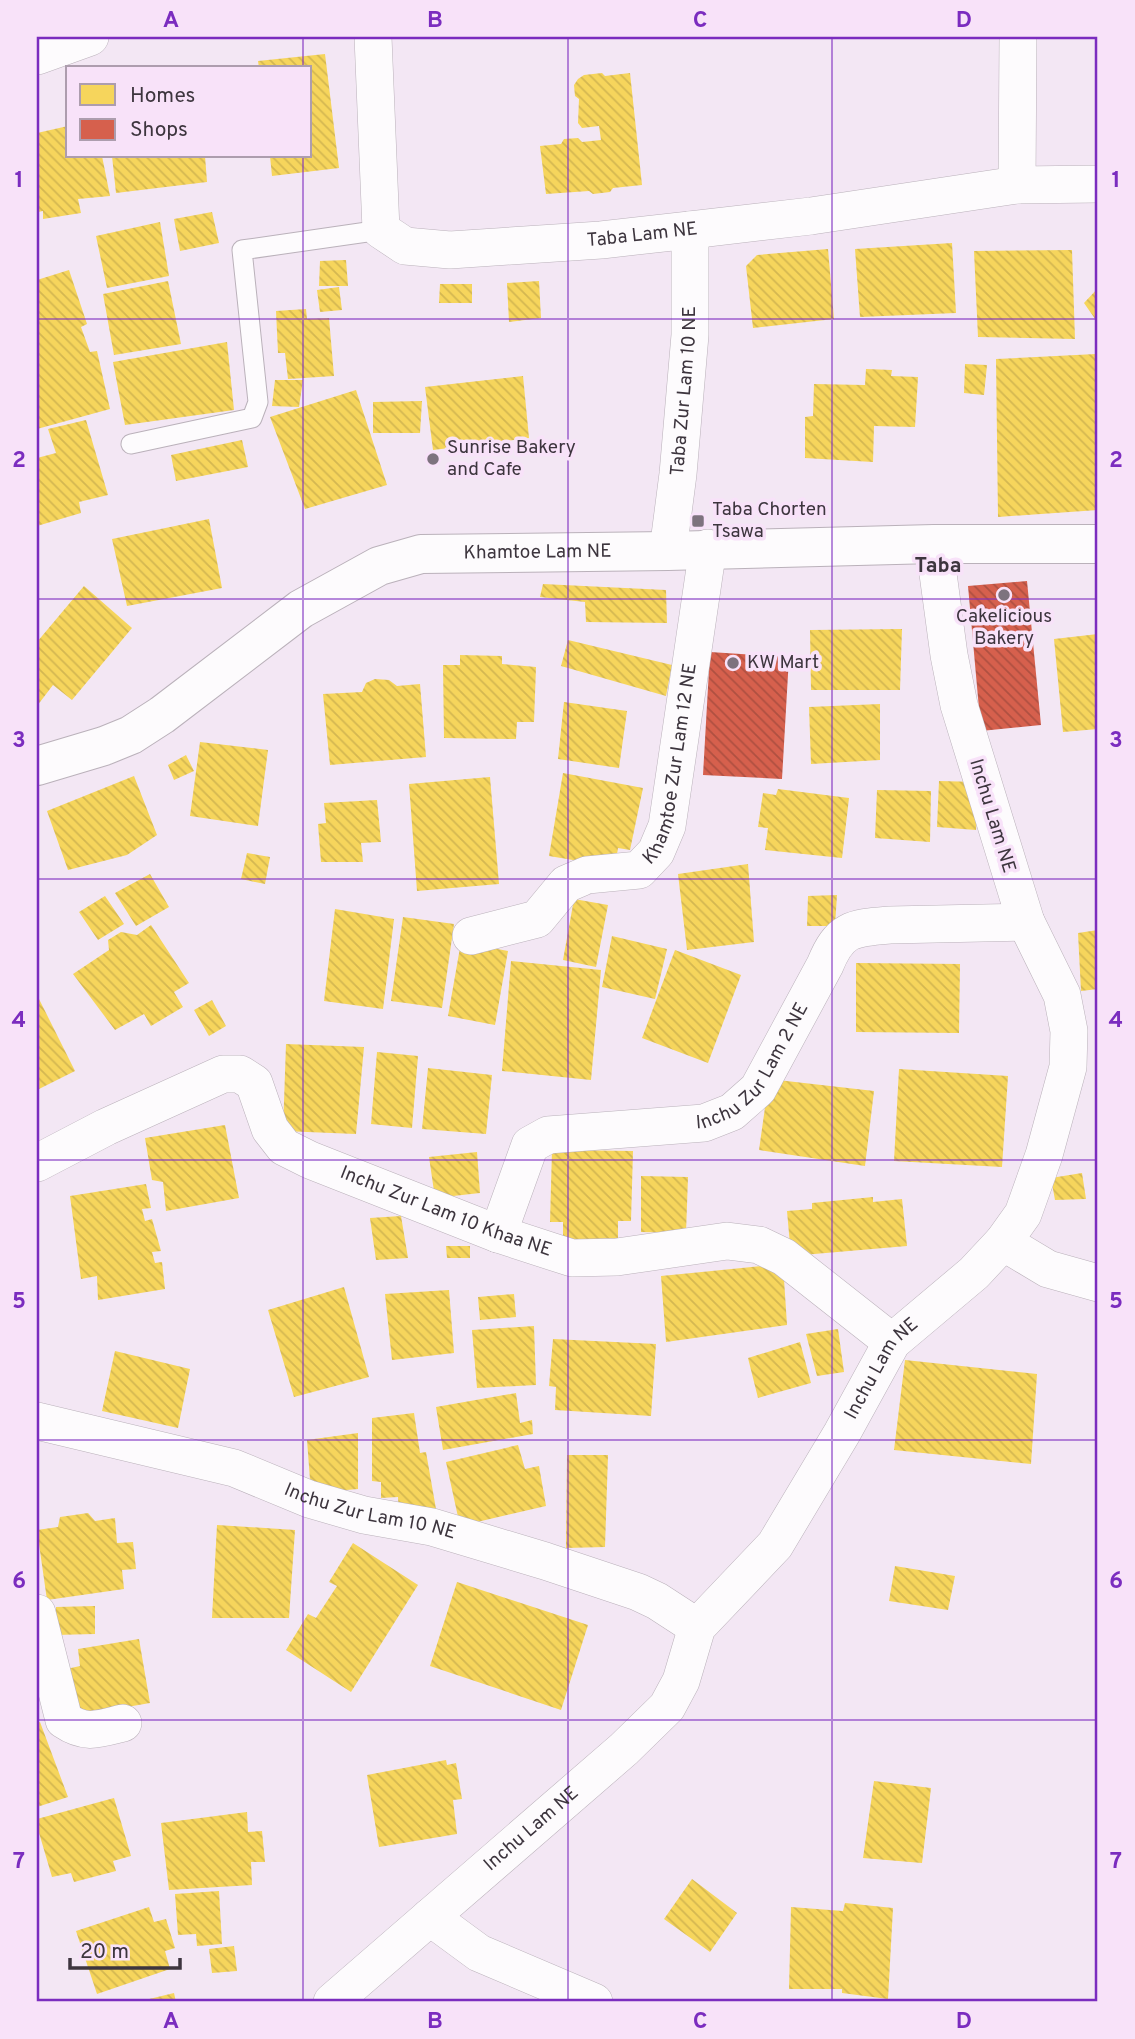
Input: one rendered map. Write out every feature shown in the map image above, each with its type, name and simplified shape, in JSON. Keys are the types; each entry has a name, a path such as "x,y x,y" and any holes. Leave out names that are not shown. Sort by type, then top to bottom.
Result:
{"main road":[{"name":"Khamtoe Lam NE","path":"37,766 131,735 162,715 301,609 379,566 421,554 934,544 1098,544"}],"street":[{"path":"37,56 90,37"},
{"path":"373,37 382,230"},
{"path":"1017,185 1018,37"},
{"name":"Taba Lam NE","path":"382,230 405,246 450,250 601,240 690,230 811,216 1017,185 1098,184"},
{"name":"Taba Zur Lam 10 NE","path":"668,551 678,474 690,335 690,230"},
{"name":"Inchu Lam NE","path":"332,2002 624,1749 667,1707 681,1681 697,1627 775,1545 842,1433 892,1342 974,1273 1003,1242 1023,1214 1044,1155 1068,1067 1083,1032 1026,922 959,705 949,655 934,544"},
{"name":"Khamtoe Zur Lam 12 NE","path":"471,936 537,919 566,884 587,875 639,870 656,852 667,826 708,548"},
{"name":"Inchu Zur Lam 2 NE","path":"498,1234 530,1145 548,1135 704,1123 732,1112 758,1089 834,944 849,932 890,925 1026,922"},
{"name":"Inchu Zur Lam 10 Khaa NE","path":"37,1163 106,1126 223,1074 240,1074 254,1083 270,1129 284,1147 310,1160 498,1234 572,1258 617,1257 727,1241 759,1245 784,1256 892,1342"},
{"path":"1003,1242 1048,1269 1098,1283"},
{"name":"Inchu Zur Lam 10 NE","path":"37,1421 234,1468 309,1499 364,1514 432,1527 544,1561 638,1592 697,1627"},
{"path":"37,1613 64,1720 90,1731 123,1723"},
{"path":"430,1917 479,1953 594,2002"}],"lane":[{"path":"131,444 252,418 258,402 242,250 382,230"}],"building: Homes":[{"path":"325,54 339,168 272,176 270,158 312,158 312,66 259,66 258,61"},
{"path":"602,73 605,76 630,73 642,185 613,188 610,192 593,194 589,191 546,194 540,146 561,144 564,139 578,138 582,142 601,140 599,126 582,128 578,123 579,99 575,96 574,85 584,75"},
{"path":"66,126 66,158 102,158 110,196 78,199 81,213 43,219 43,211 38,212 37,133"},
{"path":"112,158 205,158 207,182 116,193"},
{"path":"212,212 219,243 180,251 174,219"},
{"path":"160,222 169,276 107,288 96,236"},
{"path":"952,243 956,313 860,317 855,249"},
{"path":"828,249 834,319 753,328 746,266 757,255"},
{"path":"1072,250 1075,339 978,337 974,251"},
{"path":"346,260 348,286 319,286 320,261"},
{"path":"69,270 87,324 81,327 90,352 97,351 110,409 37,429 37,280"},
{"path":"168,281 181,344 114,355 103,294"},
{"path":"539,281 541,318 509,322 507,283"},
{"path":"440,284 472,284 472,303 439,303"},
{"path":"339,287 342,310 320,312 317,290"},
{"path":"1098,288 1098,323 1084,303"},
{"path":"306,309 307,319 329,318 334,376 288,379 285,353 278,353 276,311"},
{"path":"227,342 234,410 125,425 113,362"},
{"path":"1096,354 1098,510 998,517 996,359"},
{"path":"965,364 987,365 984,395 964,393"},
{"path":"866,369 892,370 891,376 918,377 915,427 874,426 873,462 805,458 805,417 813,416 814,384 865,385"},
{"path":"523,376 529,438 433,450 425,387"},
{"path":"275,380 303,380 299,407 272,406"},
{"path":"356,390 387,485 305,509 270,417"},
{"path":"422,401 420,433 373,433 373,402"},
{"path":"86,420 108,495 79,502 81,513 37,526 37,458 56,453 48,429"},
{"path":"242,440 248,467 176,481 171,455"},
{"path":"209,519 222,588 127,606 112,539"},
{"path":"543,584 666,590 667,623 586,622 585,602 540,597"},
{"path":"84,586 132,628 72,700 53,685 37,706 37,642"},
{"path":"902,629 900,690 811,690 810,630"},
{"path":"1098,634 1098,729 1063,732 1054,639"},
{"path":"568,640 672,665 666,696 561,666"},
{"path":"460,655 502,656 502,664 536,667 534,722 517,722 516,739 444,738 443,665 460,665"},
{"path":"375,679 389,680 397,686 420,684 426,757 330,765 323,694 362,692 366,683"},
{"path":"564,702 627,711 619,768 558,759"},
{"path":"880,704 880,760 811,764 809,707"},
{"path":"200,742 268,750 258,826 190,816"},
{"path":"186,755 194,771 174,780 168,765"},
{"path":"563,773 643,788 630,850 618,848 615,867 549,856"},
{"path":"134,776 157,835 127,855 68,870 47,811"},
{"path":"490,777 499,884 417,891 409,784"},
{"path":"939,781 979,782 976,830 937,827"},
{"path":"778,789 849,798 842,858 765,850 768,828 758,827 763,793 776,795"},
{"path":"877,790 931,791 930,842 875,838"},
{"path":"377,800 381,842 361,843 363,862 321,862 318,824 326,823 324,803"},
{"path":"247,853 270,857 265,884 241,879"},
{"path":"748,864 754,942 687,950 678,874"},
{"path":"150,874 169,907 136,926 115,893"},
{"path":"837,895 835,926 807,926 808,896"},
{"path":"105,896 124,924 98,940 79,912"},
{"path":"574,899 608,905 596,967 563,960"},
{"path":"335,909 394,919 383,1009 324,1001"},
{"path":"403,917 454,924 442,1008 391,1001"},
{"path":"151,925 189,983 174,992 183,1007 151,1026 144,1014 115,1030 73,974 109,950 108,940 121,932 137,935"},
{"path":"1098,930 1098,989 1081,991 1078,933"},
{"path":"612,936 667,949 655,999 602,987"},
{"path":"461,942 508,951 495,1025 448,1016"},
{"path":"675,950 741,975 708,1063 642,1038"},
{"path":"511,961 601,970 591,1080 502,1071"},
{"path":"856,963 960,964 959,1033 856,1032"},
{"path":"39,999 75,1071 37,1090 37,1000"},
{"path":"212,1000 226,1026 209,1036 194,1010"},
{"path":"286,1044 364,1047 356,1134 283,1131"},
{"path":"377,1052 418,1056 412,1128 371,1124"},
{"path":"428,1068 492,1075 486,1134 422,1129"},
{"path":"899,1069 1008,1076 1002,1167 894,1161"},
{"path":"769,1079 874,1091 865,1166 759,1150"},
{"path":"225,1125 239,1198 166,1211 163,1182 152,1180 145,1138"},
{"path":"552,1150 633,1151 631,1221 618,1221 618,1250 563,1251 563,1222 550,1222"},
{"path":"477,1152 480,1193 435,1198 429,1157"},
{"path":"1082,1173 1086,1199 1055,1200 1051,1178"},
{"path":"641,1176 688,1177 686,1233 641,1232"},
{"path":"1095,1182 1098,1182 1098,1272 1095,1272"},
{"path":"146,1184 151,1208 142,1209 145,1221 152,1219 161,1251 152,1252 155,1263 162,1262 165,1289 98,1300 97,1276 81,1279 70,1196"},
{"path":"873,1197 873,1202 902,1199 907,1246 791,1256 787,1211 812,1209 812,1203"},
{"path":"401,1216 408,1258 376,1260 370,1218"},
{"path":"446,1246 470,1246 470,1258 447,1258"},
{"path":"783,1264 787,1325 666,1342 661,1276"},
{"path":"344,1287 369,1377 294,1397 268,1310"},
{"path":"449,1290 454,1353 392,1360 385,1294"},
{"path":"514,1294 516,1317 480,1320 478,1297"},
{"path":"534,1326 536,1385 477,1388 472,1330"},
{"path":"838,1329 844,1372 817,1376 806,1334"},
{"path":"553,1339 656,1344 651,1416 555,1410 556,1387 549,1386"},
{"path":"800,1342 811,1383 758,1398 748,1358"},
{"path":"115,1351 190,1369 178,1428 102,1411"},
{"path":"905,1360 1037,1374 1031,1464 894,1450"},
{"path":"516,1393 520,1423 532,1420 533,1434 443,1450 436,1407"},
{"path":"414,1413 420,1453 426,1452 436,1509 399,1514 398,1497 381,1498 381,1482 372,1481 372,1418"},
{"path":"358,1433 358,1489 311,1493 307,1440"},
{"path":"518,1445 525,1469 539,1466 546,1506 460,1526 446,1462"},
{"path":"567,1455 608,1455 605,1547 566,1548"},
{"path":"88,1513 95,1521 115,1518 117,1543 133,1542 136,1569 122,1570 124,1589 47,1600 37,1530 58,1527 60,1517"},
{"path":"217,1525 295,1530 289,1618 212,1618"},
{"path":"353,1543 418,1585 351,1692 286,1650 308,1614 316,1618 337,1586 329,1582"},
{"path":"895,1566 955,1576 948,1610 889,1601"},
{"path":"457,1582 588,1625 561,1710 430,1666"},
{"path":"95,1606 95,1634 55,1635 56,1607"},
{"path":"139,1639 150,1703 69,1717 62,1670 80,1666 78,1649"},
{"path":"40,1722 68,1797 37,1807 37,1723"},
{"path":"446,1760 447,1765 456,1763 462,1799 453,1800 457,1834 379,1847 367,1775"},
{"path":"874,1781 931,1788 922,1863 863,1858"},
{"path":"114,1798 131,1856 113,1861 116,1871 74,1882 71,1873 52,1877 37,1819"},
{"path":"247,1812 248,1832 262,1831 265,1862 251,1862 252,1885 169,1890 161,1823"},
{"path":"692,1879 737,1913 710,1952 664,1919"},
{"path":"219,1891 222,1944 197,1946 196,1934 178,1935 175,1894"},
{"path":"845,1903 893,1908 888,1999 842,1993 842,1989 789,1989 791,1907 843,1911"},
{"path":"149,1907 154,1922 166,1919 175,1948 165,1951 170,1969 97,1994 76,1931"},
{"path":"234,1946 237,1971 212,1973 209,1949"},
{"path":"174,1993 176,2002 141,2001"}],"building: Shops":[{"path":"1027,581 1041,725 981,731 968,586"},
{"path":"710,652 789,657 782,779 703,775"}],"place":[{"name":"Sunrise Bakery and Cafe","path":"433,459"},
{"name":"Taba Chorten Tsawa","path":"698,521"},
{"name":"Cakelicious Bakery","path":"1004,595"},
{"name":"KW Mart","path":"733,663"}],"district":[{"name":"Taba","path":"938,566"}]}
